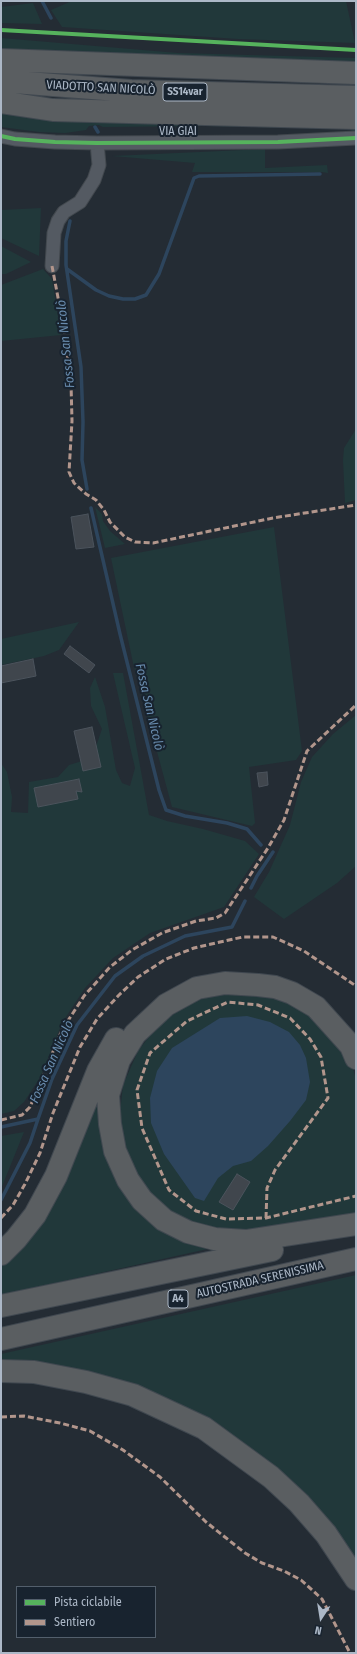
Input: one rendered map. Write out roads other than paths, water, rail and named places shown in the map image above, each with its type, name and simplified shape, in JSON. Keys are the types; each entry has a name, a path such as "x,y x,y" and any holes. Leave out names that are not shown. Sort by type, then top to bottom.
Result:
{"highway":[{"path":"1,60 356,73"},
{"name":"VIADOTTO SAN NICOLÒ","path":"8,82 131,91 356,97"},
{"path":"1,102 53,110 356,118"},
{"path":"1,1254 16,1239 35,1214 56,1176 98,1071 114,1042 132,1019 153,1000 177,987 212,973 249,969 278,975 303,985 328,1001 349,1020 356,1031"},
{"path":"356,1058 352,1046 316,1007 292,993 270,986 225,983 197,988 166,1005 136,1034 119,1060 108,1095 110,1124 115,1151 121,1165 128,1180 142,1200 164,1220 188,1232 215,1239 246,1241 356,1224"},
{"name":"AUTOSTRADA SERENISSIMA","path":"1,1306 175,1269 356,1234"},
{"name":"AUTOSTRADA SERENISSIMA","path":"1,1338 356,1259"},
{"path":"1,1371 34,1372 86,1382 134,1395 204,1428 271,1477 299,1503 326,1534 356,1579"}],"street":[{"name":"VIA GIAI","path":"1,136 15,139 55,142 97,143 278,142 345,140 356,138"},
{"path":"52,266 54,232 58,221 64,212 80,202 94,180 99,165 97,143"}],"water":[{"path":"247,1016 270,1022 289,1032 300,1045 306,1058 310,1082 306,1100 268,1146 251,1161 233,1166 218,1178 204,1201 195,1198 164,1154 151,1123 150,1098 157,1071 172,1048 220,1018"}],"waterway":[{"name":"Fossa San Nicolò","path":"42,1 51,18"},
{"name":"Fossa San Nicolò","path":"95,127 98,132"},
{"path":"67,269 96,290 109,296 123,299 135,299 146,295 159,274 194,178 199,176 320,174"},
{"name":"Fossa San Nicolò","path":"70,221 66,241 66,265 81,367 83,422 82,460 87,489"},
{"name":"Fossa San Nicolò","path":"91,508 120,634 159,790 166,810 185,816 227,823 247,829 261,845"},
{"name":"Fossa San Nicolò","path":"251,888 273,852"},
{"name":"Fossa San Nicolò","path":"1,1127 38,1119 52,1079 77,1025 115,976 143,956 185,936 232,927 245,901"},
{"path":"1,1200 30,1143 38,1119"}]}
